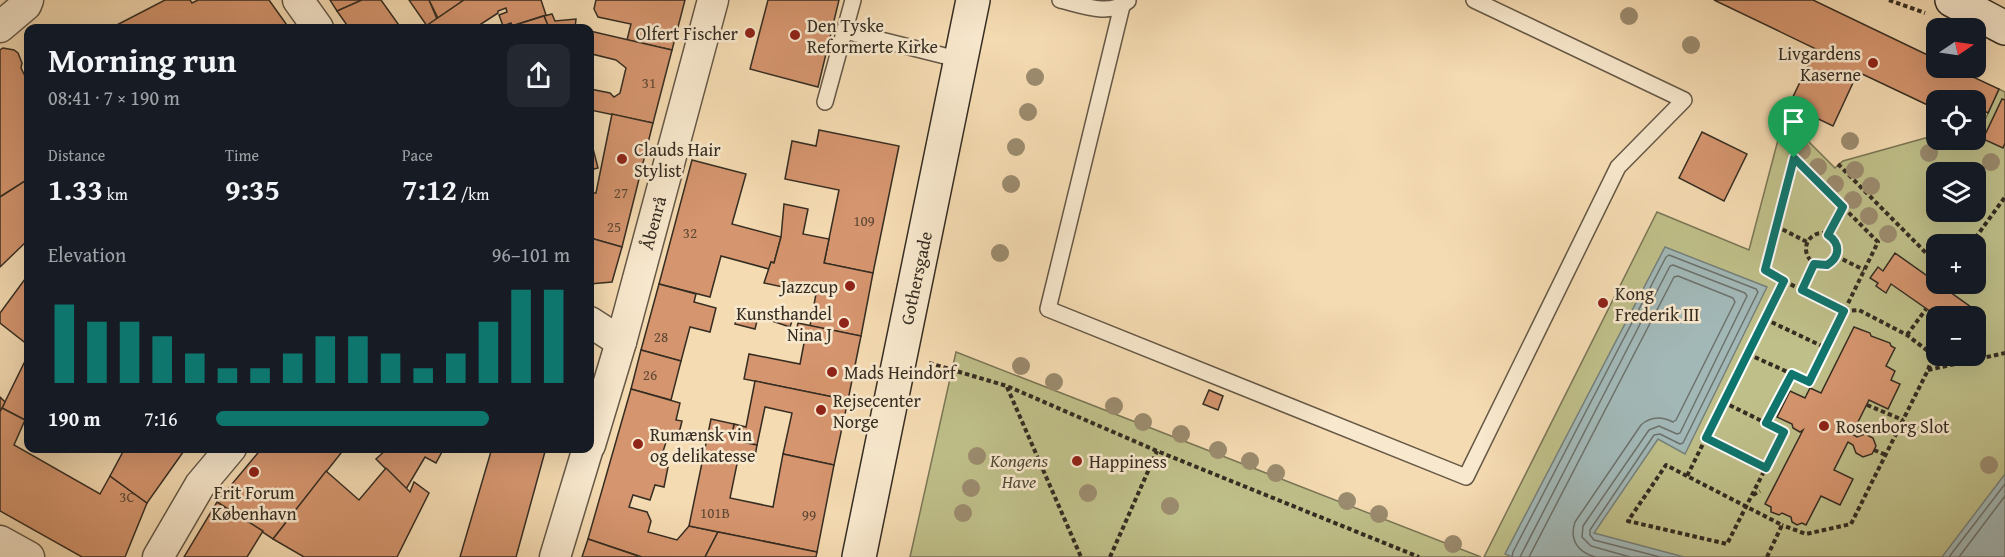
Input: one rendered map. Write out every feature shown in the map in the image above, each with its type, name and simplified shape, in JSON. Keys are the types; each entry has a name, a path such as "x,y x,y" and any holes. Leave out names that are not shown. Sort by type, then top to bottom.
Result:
{"street":[{"path":"298,0 315,24"},
{"name":"Åbenrå","path":"594,431 621,342 712,0"},
{"name":"Gothersgade","path":"859,557 973,0"},
{"path":"1952,0 2005,28"},
{"path":"1998,0 2005,4"},
{"path":"0,27 31,7"},
{"path":"594,325 621,342"},
{"path":"158,557 200,485 227,453"},
{"name":"Åbenrå","path":"555,557 587,453"}],"lane":[{"path":"825,102 853,0"},
{"path":"1059,0 1102,9 1125,3 1048,309 1466,477 1618,167 1684,100 1474,0"},
{"path":"845,31 961,60"}],"path":[{"path":"1724,402 1784,432 1766,468 1752,495 1746,507 1727,544 1628,520 1666,465 1746,507 1782,525 1806,534 1851,524 1928,370 1933,355 1907,336 1859,310 1844,311 1765,270 1794,158 1878,242 1864,270 1844,311 1826,348 1809,382 1748,354"},
{"path":"1838,165 1926,253"},
{"path":"1978,234 2005,197"},
{"path":"1828,235 1843,207"},
{"path":"1776,226 1807,242"},
{"path":"1820,233 1828,235 1838,246 1836,256 1827,265 1814,264 1806,252 1807,242 1820,233"},
{"path":"1836,256 1864,270"},
{"path":"1802,290 1814,264"},
{"path":"1687,476 1784,281"},
{"path":"1907,336 1926,309"},
{"path":"1765,319 1826,348"},
{"path":"1928,370 2005,353"},
{"path":"900,356 1007,387 1157,451 1419,557"},
{"path":"1766,423 1792,374"},
{"path":"1007,387 1081,557"},
{"path":"1867,405 1903,420"},
{"path":"1706,438 1766,468"},
{"path":"1874,450 1886,455"},
{"path":"1110,557 1157,451"},
{"path":"1752,495 1760,490"},
{"path":"1767,557 1782,525"}],"green space":[{"path":"1999,89 2005,92 2005,557 1484,557 1657,212 1749,250 1784,117 1835,168 1843,161 1926,138 1926,150 1986,150 1986,118"},
{"name":"Kongens Have","path":"956,352 1481,557 910,557"}],"water":[{"path":"1665,247 1767,287 1685,454 1658,439 1594,533 1684,557 1512,557 1505,554"},
{"path":"2005,474 2005,557 1942,557"}],"building":[{"path":"165,0 190,0 192,3 198,0 269,0 286,24 119,24"},
{"path":"330,0 362,0 337,11"},
{"path":"362,0 381,0 398,24 346,24 337,11"},
{"path":"409,0 429,0 437,19 426,24"},
{"path":"429,0 464,0 438,18"},
{"path":"464,0 541,0 546,15 518,24 502,24 499,15 507,12 506,8 498,11 481,24 429,24"},
{"path":"596,0 685,0 672,50 627,40 631,24 598,17 594,9"},
{"name":"Den Tyske Reformerte Kirke","path":"768,0 839,0 818,87 750,69"},
{"name":"Livgardens Kaserne","path":"1714,0 1813,0 1926,54 1926,78 1975,78 1999,89 1988,113 1986,112 1986,90 1926,90 1926,104 1858,72 1833,126 1789,105 1816,49"},
{"path":"552,14 555,21 576,19 575,24 547,24 544,16"},
{"path":"544,16 547,24 518,24"},
{"path":"594,32 672,50 653,123 594,111 594,90 610,93 614,97 620,93 626,68 616,60 594,54"},
{"path":"3,48 14,50 18,53 22,63 21,68 24,74 24,182 0,197 0,50"},
{"path":"2002,99 2005,100 2003,148 1986,140 1986,133"},
{"path":"612,114 653,123 622,247 594,239 594,193 596,193"},
{"path":"819,130 899,146 873,273 824,263 839,190 785,179 792,141 816,146"},
{"path":"1702,132 1747,154 1724,201 1679,178"},
{"path":"594,152 598,168 594,169"},
{"path":"692,160 746,174 732,224 781,237 774,263 771,262 769,269 721,256 710,297 659,284"},
{"path":"24,182 24,244 0,267 0,197"},
{"path":"784,204 808,209 803,234 829,239 824,263 873,273 861,336 810,326 816,294 764,283 771,262 774,263 781,237"},
{"path":"594,239 622,247 612,282 594,284"},
{"path":"1895,253 1926,275 1926,294 1953,294 1970,306 1926,306 1926,308 1891,284 1886,293 1876,286 1878,283 1870,278 1878,267 1883,271"},
{"path":"24,280 24,342 0,323 0,313"},
{"path":"659,284 696,294 694,302 716,308 710,332 690,327 681,361 641,350"},
{"path":"772,311 793,318 790,327 769,320"},
{"path":"739,312 758,317 755,329 735,324"},
{"path":"798,323 861,336 848,400 744,379 749,354 800,364 805,338 795,336"},
{"name":"Rosenborg Slot","path":"1854,327 1890,343 1895,348 1886,366 1895,371 1891,380 1900,384 1888,409 1869,400 1852,434 1857,437 1865,434 1873,438 1876,446 1872,454 1863,457 1856,453 1853,445 1848,442 1834,470 1853,479 1840,505 1821,496 1806,525 1802,523 1797,525 1792,522 1791,517 1771,512 1771,507 1765,504 1803,430 1800,432 1793,428 1792,424 1777,417 1790,391 1805,398 1810,388 1821,393"},
{"path":"641,350 681,361 671,400 631,389"},
{"path":"24,363 24,419 2,408"},
{"path":"755,381 848,400 834,465 783,454 792,413 765,407 757,445 731,440 734,424 746,427"},
{"path":"631,389 680,403 676,420 682,421 677,441 667,439 659,464 668,467 664,487 655,485 650,500 633,495 629,507 647,512 651,521 648,532 677,540 689,526 718,532 705,557 642,557 588,539"},
{"path":"1209,390 1223,396 1218,410 1203,404"},
{"path":"0,397 5,402 0,412"},
{"path":"2,408 24,419 14,445 24,453 28,453 100,494 110,476 147,503 125,557 82,557 0,511 0,412"},
{"path":"711,419 734,424 731,440 757,445 754,462 738,459 730,498 773,507 783,454 834,465 817,552 689,526"},
{"path":"122,453 182,453 147,503 110,476"},
{"path":"258,453 341,453 273,539 217,502"},
{"path":"383,453 441,453 436,463 425,457 406,489 376,459"},
{"path":"491,453 545,453 516,557 460,557"},
{"path":"386,468 410,492 414,482 429,493 397,557 304,557 273,539 326,471 359,500"},
{"path":"217,502 263,531 247,557 184,557"},
{"path":"718,532 817,552 816,557 705,557"},
{"path":"588,539 638,556 638,557 582,557"}],"place":[{"name":"Olfert Fischer","path":"750,33"},
{"name":"Den Tyske Reformerte Kirke","path":"795,35"},
{"name":"Livgardens Kaserne","path":"1873,63"},
{"name":"Clauds Hair Stylist","path":"622,159"},
{"name":"Jazzcup","path":"850,286"},
{"name":"Kong Frederik III","path":"1603,303"},
{"name":"Kunsthandel Nina J","path":"844,323"},
{"name":"Mads Heindorf","path":"832,372"},
{"name":"Rejsecenter Norge","path":"821,410"},
{"name":"Rosenborg Slot","path":"1824,426"},
{"name":"Rumænsk vin og delikatesse","path":"638,444"},
{"name":"Happiness","path":"1077,461"},
{"name":"Frit Forum København","path":"254,472"}],"route":[{"path":"1794,158 1843,207 1828,235 1838,246 1836,256 1827,265 1814,264 1802,290 1844,311 1809,382 1792,374 1766,423 1784,432 1766,468 1706,438 1784,281 1765,270 1794,158"}]}
